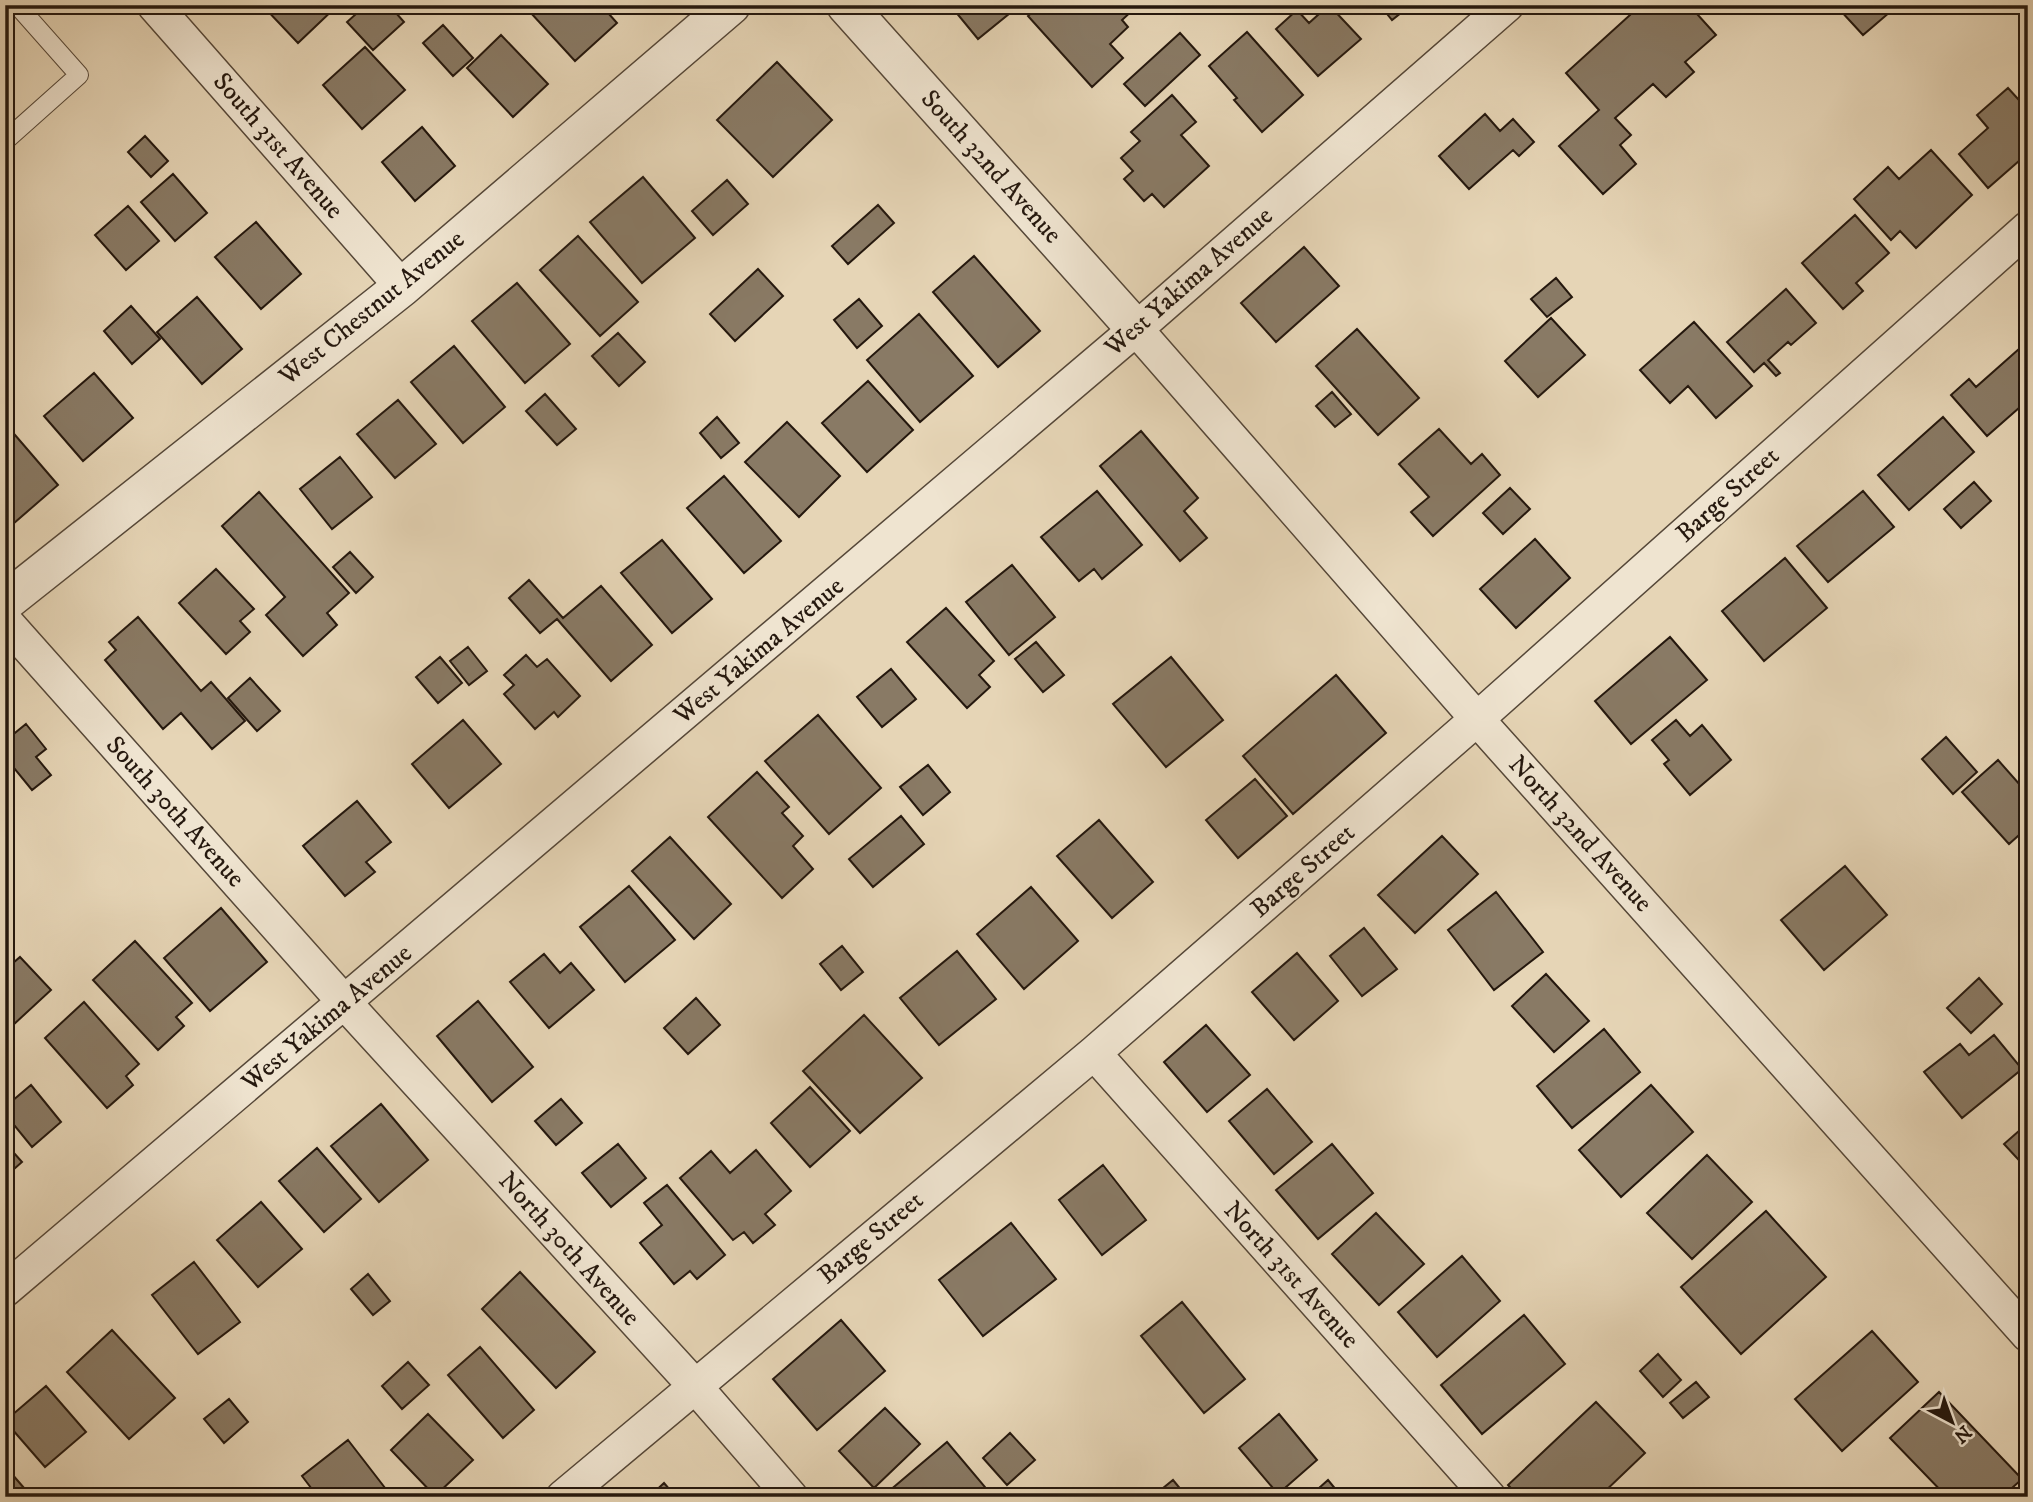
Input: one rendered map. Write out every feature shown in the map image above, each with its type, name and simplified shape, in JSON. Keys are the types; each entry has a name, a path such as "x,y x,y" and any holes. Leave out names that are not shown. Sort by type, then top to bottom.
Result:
{"street":[{"name":"South 31st Avenue","path":"154,5 401,287"},
{"name":"West Chestnut Avenue","path":"5,602 401,287 731,5"},
{"name":"South 32nd Avenue","path":"846,5 1136,329"},
{"name":"West Yakima Avenue","path":"5,1290 1136,329 1507,5"},
{"name":"Barge Street","path":"563,1497 1094,1053 1477,719 2028,228"},
{"name":"North 32nd Avenue","path":"1136,329 1477,719 2028,1335"},
{"name":"South 30th Avenue","path":"5,621 345,1003"},
{"name":"North 30th Avenue","path":"345,1003 694,1385 791,1497"},
{"name":"North 31st Avenue","path":"1094,1053 1489,1497"}],"lane":[{"path":"6,140 79,75 17,5"}],"building":[{"path":"262,5 338,5 298,43"},
{"path":"366,5 389,5 404,22 373,50 347,22"},
{"path":"537,5 601,5 617,23 575,61 530,12"},
{"path":"950,5 1012,5 1015,9 978,39"},
{"path":"1040,5 1132,5 1135,8 1122,20 1128,27 1110,44 1123,58 1092,87 1028,16"},
{"path":"1329,5 1361,39 1318,76 1276,29 1297,10 1309,23"},
{"path":"1380,5 1411,5 1392,20"},
{"path":"1641,5 1689,5 1716,35 1685,62 1694,72 1666,97 1653,84 1615,118 1631,135 1620,145 1636,164 1603,194 1559,146 1599,110 1566,73"},
{"path":"1843,5 1883,5 1890,12 1863,35 1839,9"},
{"path":"443,25 473,58 453,76 423,43"},
{"path":"1247,32 1303,95 1262,132 1209,66"},
{"path":"1180,33 1200,55 1145,106 1124,84"},
{"path":"501,35 548,84 513,117 467,68"},
{"path":"365,47 405,90 362,129 323,85"},
{"path":"777,62 832,120 773,177 717,120"},
{"path":"2008,88 2028,110 2028,153 1988,188 1959,154 1988,128 1977,115"},
{"path":"1172,95 1196,122 1181,135 1209,166 1164,207 1152,194 1144,201 1124,179 1133,171 1121,158 1140,141 1131,132"},
{"path":"1485,114 1500,131 1513,119 1534,142 1519,156 1513,150 1469,189 1439,156"},
{"path":"422,127 455,166 415,201 382,162"},
{"path":"145,136 168,161 151,177 128,152"},
{"path":"1931,150 1972,195 1916,248 1900,231 1891,240 1854,199 1888,167 1899,179"},
{"path":"173,174 207,213 175,241 141,202"},
{"path":"643,177 695,238 642,283 590,222"},
{"path":"727,180 748,204 713,235 692,211"},
{"path":"878,205 894,223 848,264 832,246"},
{"path":"128,206 159,241 126,270 95,235"},
{"path":"1855,215 1889,253 1856,283 1863,291 1843,309 1802,263"},
{"path":"256,222 301,274 261,309 215,257"},
{"path":"578,236 638,302 600,336 540,270"},
{"path":"1304,247 1339,286 1276,342 1241,303"},
{"path":"974,256 1040,331 998,367 933,292"},
{"path":"758,269 783,296 735,341 710,314"},
{"path":"1556,278 1572,297 1547,317 1531,299"},
{"path":"517,283 570,344 525,383 472,321"},
{"path":"1786,289 1816,323 1791,345 1788,342 1768,360 1780,373 1776,376 1764,363 1754,372 1727,342"},
{"path":"197,297 242,349 202,384 157,332"},
{"path":"859,299 882,326 857,348 834,320"},
{"path":"131,306 160,339 132,364 104,331"},
{"path":"919,314 973,376 920,422 867,360"},
{"path":"1551,318 1585,355 1538,397 1505,361"},
{"path":"1694,322 1752,386 1716,418 1688,386 1670,403 1640,370"},
{"path":"1357,329 1419,398 1378,435 1316,366"},
{"path":"618,333 645,362 619,386 592,356"},
{"path":"2028,341 2028,400 1987,436 1951,395 1969,379 1976,387"},
{"path":"454,346 505,407 463,443 411,382"},
{"path":"94,373 133,418 83,461 44,416"},
{"path":"868,381 913,430 867,472 822,423"},
{"path":"1332,392 1351,414 1335,427 1316,406"},
{"path":"545,394 576,429 557,445 526,411"},
{"path":"398,400 436,444 395,478 357,434"},
{"path":"717,417 739,443 721,458 700,433"},
{"path":"1943,417 1974,452 1909,510 1878,475"},
{"path":"787,422 840,476 799,517 745,462"},
{"path":"9,428 58,485 6,530 5,432"},
{"path":"1439,429 1471,464 1482,454 1500,475 1433,536 1411,512 1429,497 1399,464"},
{"path":"1141,431 1198,498 1184,511 1207,538 1180,561 1100,466"},
{"path":"340,457 372,497 332,529 300,489"},
{"path":"724,476 781,541 744,573 687,508"},
{"path":"1974,482 1991,501 1961,528 1944,509"},
{"path":"1510,488 1530,509 1503,534 1483,513"},
{"path":"1097,491 1142,545 1102,579 1094,569 1079,581 1041,537"},
{"path":"1863,491 1894,527 1828,582 1797,546"},
{"path":"259,492 349,593 327,613 337,625 303,656 266,615 285,597 222,526"},
{"path":"1535,539 1570,578 1516,628 1480,589"},
{"path":"662,540 712,599 672,633 621,573"},
{"path":"350,552 373,577 356,593 333,567"},
{"path":"1785,558 1827,608 1764,661 1722,611"},
{"path":"1012,565 1055,617 1009,655 966,602"},
{"path":"216,569 254,609 240,621 250,632 226,654 179,603"},
{"path":"529,580 563,618 601,586 652,645 611,681 557,619 540,633 509,598"},
{"path":"946,608 994,661 979,675 990,687 967,708 907,642"},
{"path":"138,617 201,691 211,682 245,721 212,749 181,713 163,729 105,660 116,650 109,642"},
{"path":"1670,637 1707,680 1631,744 1595,701"},
{"path":"1036,642 1064,675 1043,692 1015,659"},
{"path":"468,647 487,671 469,685 450,661"},
{"path":"526,655 537,667 547,659 580,696 558,717 554,712 535,729 504,694 514,685 504,675"},
{"path":"440,657 462,683 438,703 416,677"},
{"path":"1171,657 1223,720 1166,767 1113,704"},
{"path":"891,669 916,699 882,727 857,697"},
{"path":"1336,675 1386,733 1293,814 1243,756"},
{"path":"250,678 280,711 257,731 228,698"},
{"path":"818,715 881,788 829,834 765,761"},
{"path":"463,720 501,764 449,808 412,764"},
{"path":"1676,720 1690,736 1702,725 1731,760 1690,795 1664,764 1669,760 1652,740"},
{"path":"26,724 46,749 36,757 51,775 32,790 5,757 5,741"},
{"path":"1946,737 1977,772 1953,794 1922,759"},
{"path":"1998,760 2028,794 2028,827 2009,844 1962,792"},
{"path":"928,765 950,792 923,815 900,787"},
{"path":"757,772 789,807 782,813 803,836 793,846 813,869 782,898 708,817"},
{"path":"1255,779 1287,816 1238,858 1206,820"},
{"path":"357,801 391,842 366,862 375,872 345,896 303,846"},
{"path":"901,816 924,844 873,887 849,859"},
{"path":"1099,820 1153,882 1112,918 1057,856"},
{"path":"1442,836 1478,874 1415,933 1378,895"},
{"path":"670,837 731,904 694,939 632,871"},
{"path":"1845,866 1887,915 1824,970 1781,920"},
{"path":"629,886 675,940 625,982 580,927"},
{"path":"1031,887 1078,941 1024,989 977,934"},
{"path":"1496,892 1543,952 1494,990 1448,930"},
{"path":"221,908 267,962 210,1011 164,958"},
{"path":"1364,928 1397,969 1362,996 1330,956"},
{"path":"135,941 192,1003 176,1017 184,1026 158,1050 93,980"},
{"path":"842,946 863,972 841,990 820,964"},
{"path":"957,951 996,999 939,1045 900,998"},
{"path":"1297,953 1338,1001 1294,1040 1252,992"},
{"path":"544,954 560,973 571,963 594,990 549,1028 510,982"},
{"path":"20,957 51,990 12,1026 5,1018 5,970"},
{"path":"1546,974 1589,1021 1554,1052 1512,1006"},
{"path":"1979,978 2002,1004 1971,1033 1947,1008"},
{"path":"696,998 720,1025 688,1054 664,1028"},
{"path":"478,1001 533,1067 492,1102 437,1036"},
{"path":"84,1002 139,1064 126,1076 133,1085 107,1108 45,1038"},
{"path":"864,1015 922,1078 860,1133 803,1071"},
{"path":"1206,1025 1250,1075 1207,1112 1164,1062"},
{"path":"1604,1029 1640,1072 1572,1128 1537,1086"},
{"path":"1994,1035 2022,1069 1962,1118 1924,1072 1960,1044 1969,1055"},
{"path":"31,1085 61,1122 32,1147 5,1114 5,1107"},
{"path":"1651,1085 1693,1132 1621,1197 1579,1150"},
{"path":"810,1087 850,1131 810,1167 771,1123"},
{"path":"1267,1089 1312,1142 1274,1174 1229,1121"},
{"path":"561,1099 582,1123 556,1145 535,1121"},
{"path":"381,1104 428,1160 379,1202 331,1146"},
{"path":"2028,1123 2028,1170 2004,1144"},
{"path":"5,1143 22,1162 5,1177"},
{"path":"618,1144 646,1178 611,1207 582,1173"},
{"path":"1332,1144 1373,1193 1318,1239 1276,1190"},
{"path":"317,1148 361,1199 324,1232 279,1181"},
{"path":"756,1150 791,1191 765,1214 775,1225 753,1243 744,1232 733,1240 680,1178 711,1151 730,1173"},
{"path":"1707,1155 1752,1202 1692,1259 1647,1213"},
{"path":"1103,1165 1146,1220 1102,1255 1059,1200"},
{"path":"667,1185 725,1255 697,1279 690,1271 674,1284 640,1243 662,1225 644,1203"},
{"path":"261,1202 302,1249 258,1287 217,1240"},
{"path":"1766,1211 1826,1277 1741,1354 1681,1287"},
{"path":"1376,1213 1424,1264 1379,1305 1332,1254"},
{"path":"1011,1223 1056,1279 983,1336 939,1280"},
{"path":"1462,1256 1500,1301 1437,1357 1398,1312"},
{"path":"194,1262 240,1322 198,1354 152,1295"},
{"path":"520,1272 595,1352 556,1388 482,1309"},
{"path":"368,1274 390,1301 373,1315 351,1289"},
{"path":"1182,1302 1245,1379 1204,1413 1141,1336"},
{"path":"1524,1315 1565,1364 1482,1434 1441,1385"},
{"path":"841,1320 885,1371 817,1430 773,1379"},
{"path":"112,1330 175,1398 129,1439 67,1372"},
{"path":"1872,1331 1918,1382 1842,1451 1795,1399"},
{"path":"480,1347 534,1410 503,1438 448,1375"},
{"path":"1658,1354 1681,1380 1663,1397 1640,1371"},
{"path":"408,1362 429,1385 402,1409 382,1386"},
{"path":"1696,1382 1709,1397 1683,1418 1670,1403"},
{"path":"46,1386 86,1432 45,1467 5,1421"},
{"path":"1939,1392 2022,1479 2002,1497 1947,1497 1890,1438"},
{"path":"229,1399 248,1422 224,1443 204,1419"},
{"path":"1596,1402 1645,1453 1599,1497 1519,1497 1508,1485"},
{"path":"885,1408 920,1444 874,1488 839,1451"},
{"path":"428,1414 473,1460 435,1496 391,1450"},
{"path":"1279,1414 1317,1460 1278,1494 1239,1448"},
{"path":"1010,1433 1035,1460 1007,1485 983,1458"},
{"path":"348,1440 392,1497 318,1497 302,1476"},
{"path":"947,1442 985,1487 972,1497 882,1497"},
{"path":"5,1466 24,1488 13,1497 5,1497"},
{"path":"1173,1480 1187,1497 1152,1497"},
{"path":"1328,1480 1342,1497 1309,1497"},
{"path":"664,1483 676,1497 649,1497"}]}
